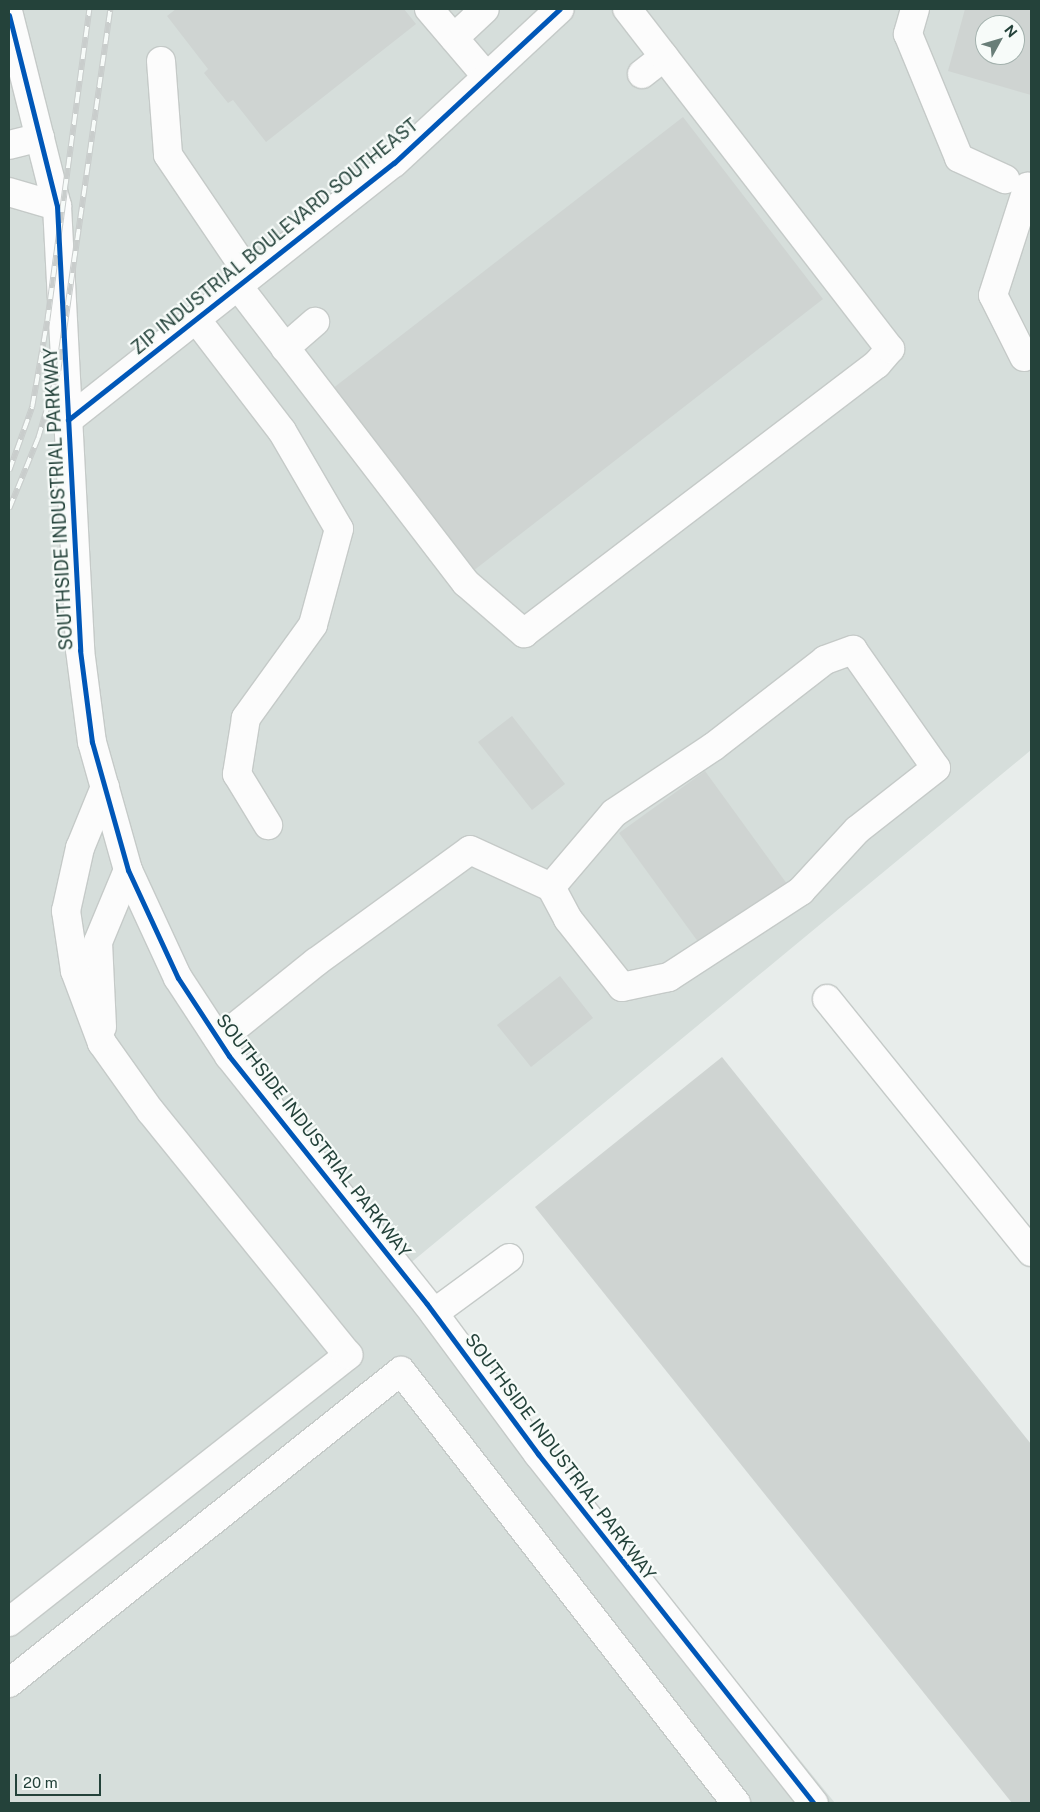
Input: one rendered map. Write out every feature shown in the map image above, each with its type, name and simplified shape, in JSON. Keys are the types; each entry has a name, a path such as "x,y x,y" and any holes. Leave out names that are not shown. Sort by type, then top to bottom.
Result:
{"street":[{"path":"429,9 487,77"},
{"path":"454,38 485,9"},
{"name":"ZIP INDUSTRIAL BOULEVARD SOUTHEAST","path":"68,420 394,163 560,9"},
{"path":"161,61 168,155 285,348 466,584 524,633 876,364 890,349 627,9"},
{"path":"915,9 908,34 959,158 1016,183 993,295 1024,357"},
{"name":"SOUTHSIDE INDUSTRIAL PARKWAY","path":"9,15 15,67 40,137 56,206 80,650 92,742 128,870 178,978 218,1040 434,1314 538,1454 814,1803"},
{"path":"642,74 664,56"},
{"path":"9,145 40,137"},
{"path":"9,192 56,206"},
{"path":"196,319 282,430 339,529 313,625 246,718 237,774 268,825"},
{"path":"285,348 315,322"},
{"path":"218,1040 316,962 470,850 551,887 568,919 622,987 669,977 801,891 857,830 936,768 853,650 825,660 712,747 614,813 551,887"},
{"path":"9,1622 348,1355 151,1112 102,1043 75,971 66,911 80,848 105,787"},
{"path":"102,1043 103,999 98,942 128,870"},
{"path":"827,999 1031,1252"},
{"path":"434,1314 509,1258"},
{"path":"9,1683 401,1372 736,1803"}],"shaded area":[{"path":"9,9 1031,9 1031,750 402,1270 835,1803 9,1803"}],"building":[{"path":"176,9 404,9 416,24 266,142 233,100 228,103 204,73 208,69 167,16"},
{"path":"965,9 1031,9 1031,95 948,71"},
{"path":"683,117 823,299 473,571 332,389"},
{"path":"512,716 565,784 532,810 478,742"},
{"path":"705,771 790,888 704,950 619,833"},
{"path":"560,976 593,1018 531,1067 497,1025"},
{"path":"722,1057 1031,1444 1031,1803 1012,1803 535,1207"}],"railway":[{"path":"9,471 32,407 47,321 89,9"},
{"path":"9,509 38,438 58,371 110,9"}],"cycle path":[{"path":"68,420 394,163 560,9"},
{"path":"9,15 57,206 80,650 92,742 128,870 178,978 229,1056 427,1304 538,1454 814,1803"}]}
